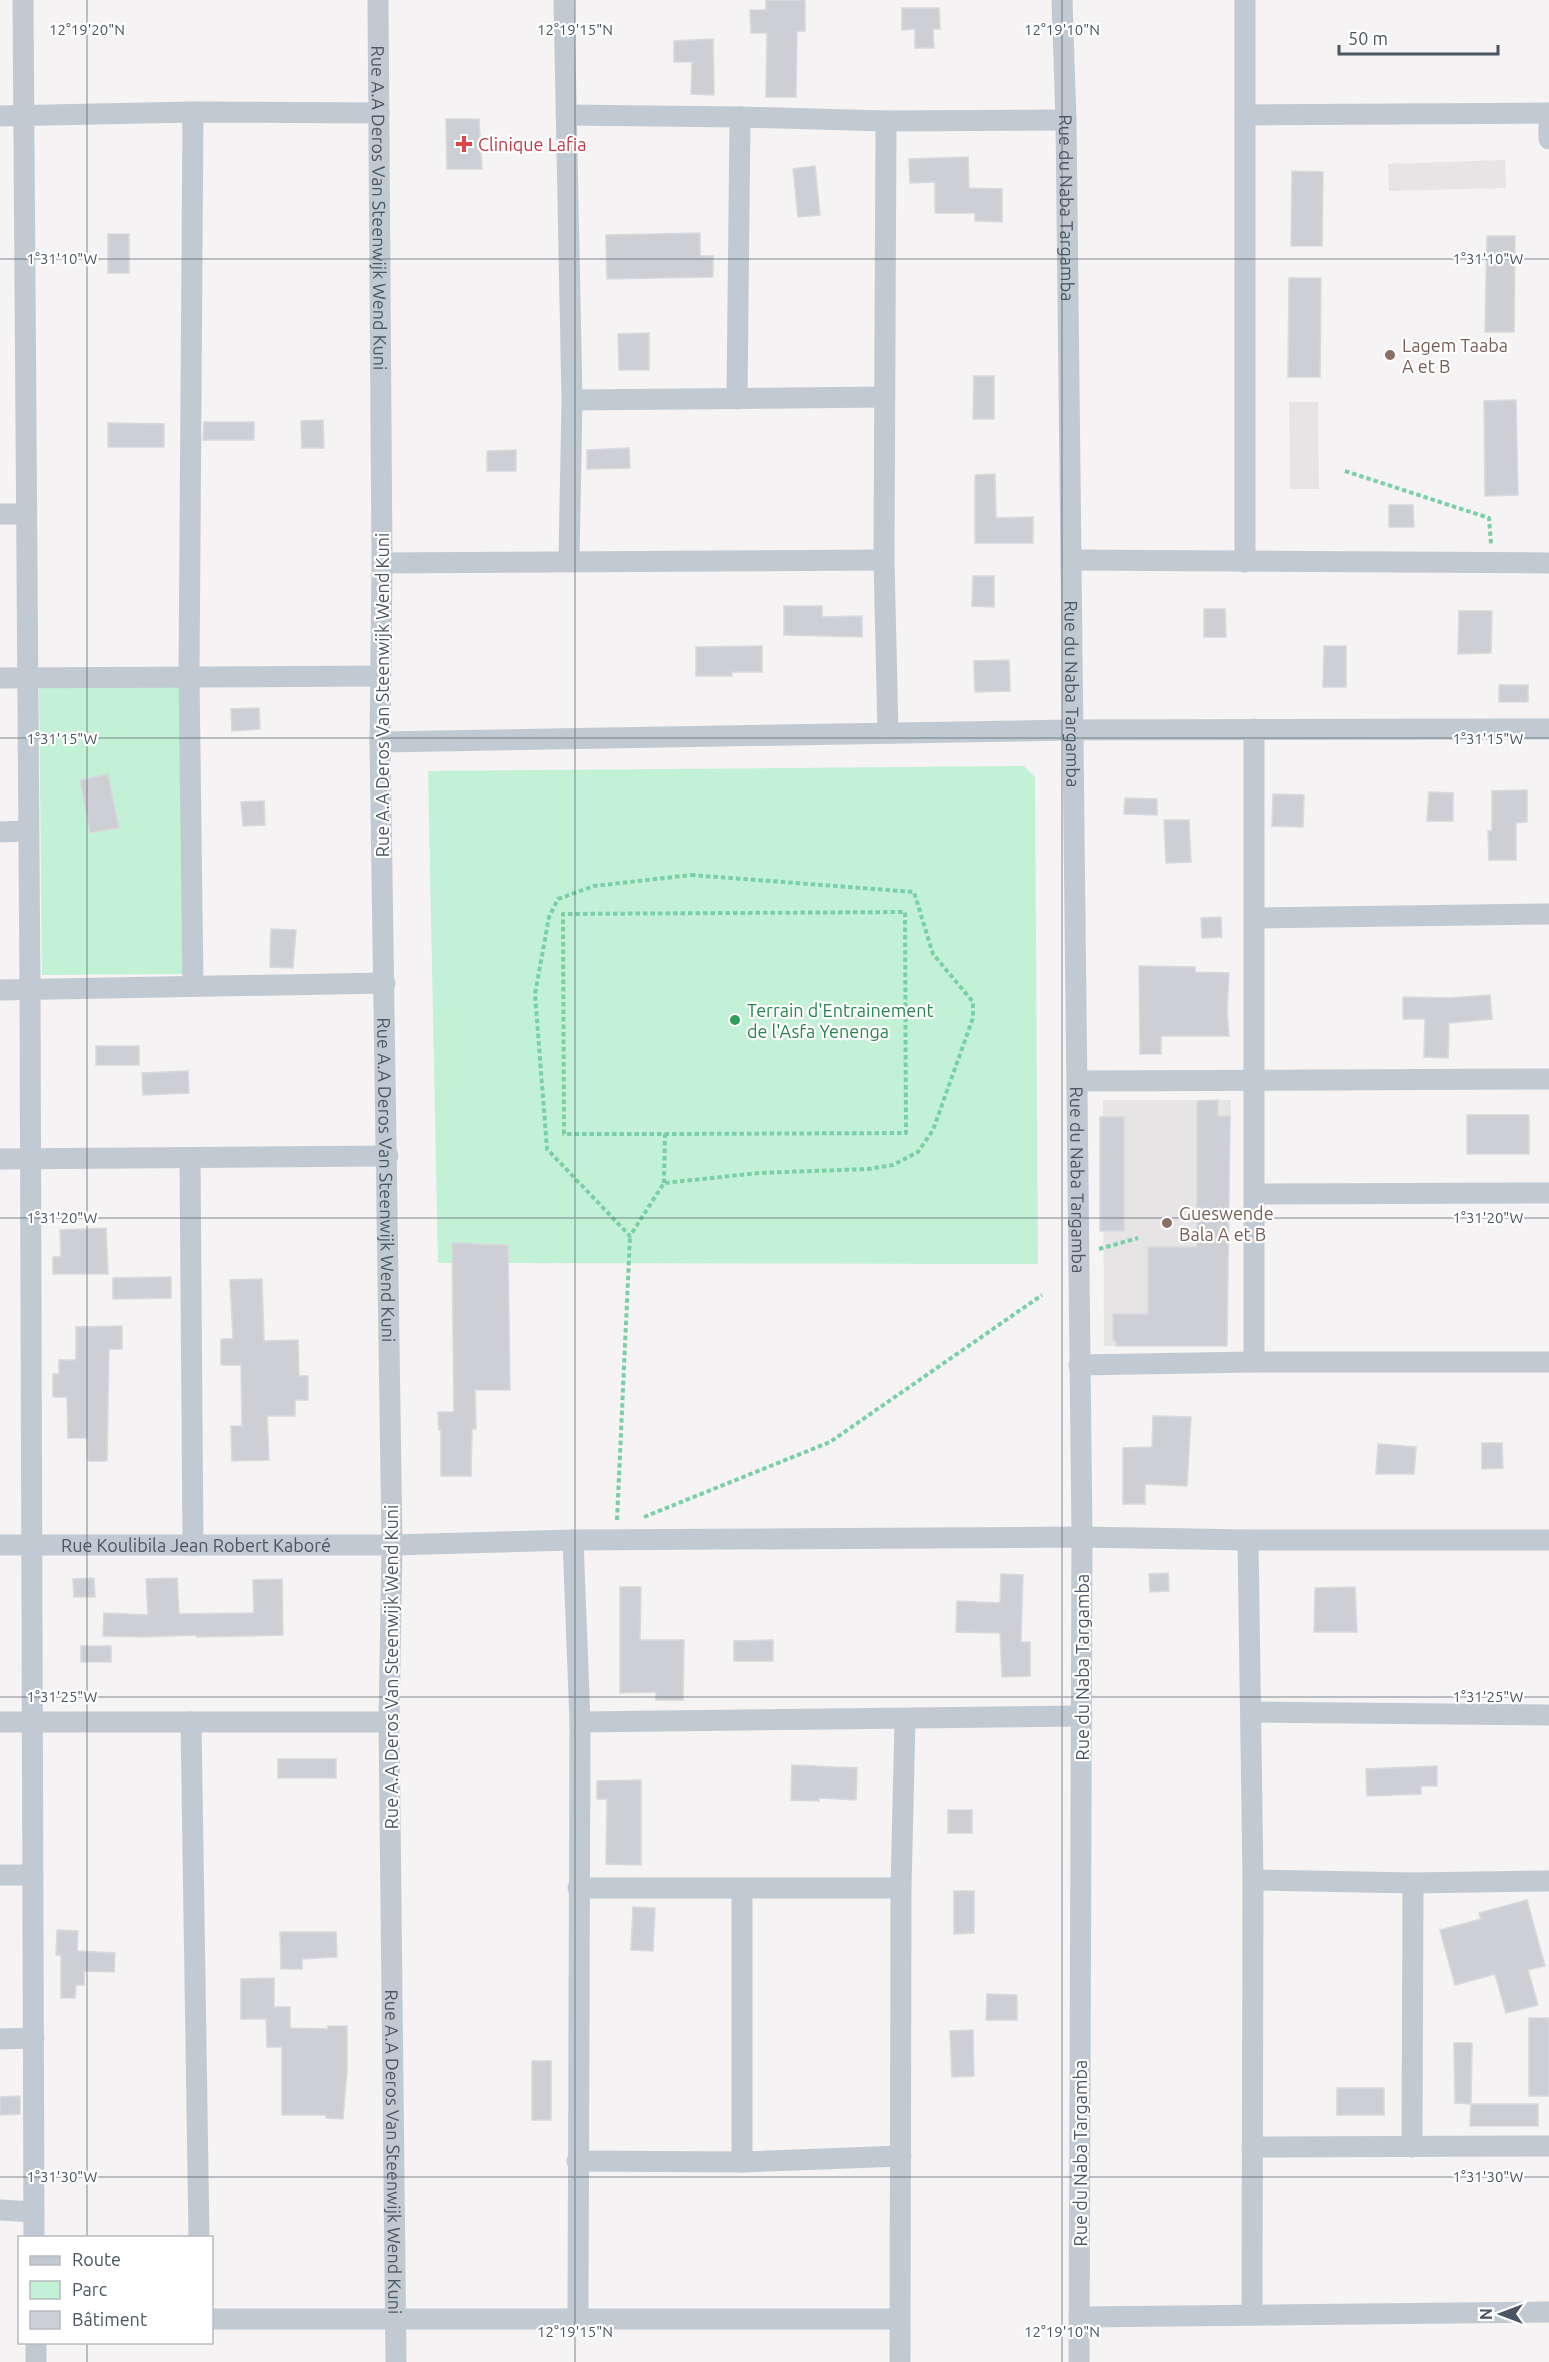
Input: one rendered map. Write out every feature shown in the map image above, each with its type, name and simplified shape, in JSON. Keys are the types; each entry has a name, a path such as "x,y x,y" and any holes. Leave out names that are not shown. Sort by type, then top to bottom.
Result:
{"street":[{"path":"23,0 27,831 30,990 34,2236"},
{"name":"Rue A.A Deros Van Steenwijk Wend Kuni","path":"378,0 382,563 380,742 388,1156 392,1545 389,1722 396,2362"},
{"path":"564,0 572,400 569,561"},
{"name":"Rue du Naba Targamba","path":"1062,0 1066,120 1082,1537 1079,2362"},
{"path":"1245,0 1245,562"},
{"path":"193,112 189,678 193,985"},
{"path":"0,116 193,112 379,113"},
{"path":"1245,115 1549,113 1549,139"},
{"path":"566,115 886,121 1066,120"},
{"path":"737,399 740,117"},
{"path":"886,121 884,560 888,733"},
{"path":"572,400 884,397"},
{"path":"0,514 26,514"},
{"path":"382,563 884,560"},
{"path":"1071,560 1549,563"},
{"path":"0,678 380,676"},
{"path":"1254,729 1254,1362"},
{"path":"380,742 1072,730 1549,729"},
{"path":"0,831 27,831"},
{"path":"1254,918 1549,914"},
{"path":"0,990 385,983"},
{"path":"1077,1081 1549,1079"},
{"path":"0,1159 388,1156"},
{"path":"190,1159 193,1545"},
{"path":"1254,1194 1549,1193"},
{"path":"1079,1365 1254,1362 1549,1362"},
{"name":"Rue Koulibila Jean Robert Kaboré","path":"0,1545 392,1545 573,1540 1082,1537 1248,1540 1549,1540"},
{"path":"573,1540 580,1722 578,2320"},
{"path":"1248,1540 1253,1880 1252,2315"},
{"path":"1252,1712 1549,1715"},
{"path":"580,1722 905,1720 1082,1716"},
{"path":"900,2362 905,1720"},
{"path":"0,1722 389,1722"},
{"path":"190,1722 199,2236"},
{"path":"0,1875 33,1875"},
{"path":"1253,1880 1413,1883 1549,1881"},
{"path":"1412,2146 1413,1883"},
{"path":"578,1888 902,1888"},
{"path":"742,1889 742,2162"},
{"path":"0,2038 34,2038"},
{"path":"1252,2147 1549,2146"},
{"path":"577,2161 742,2162 901,2156"},
{"path":"0,2210 34,2212"},
{"path":"1079,2317 1549,2312"},
{"path":"213,2319 899,2319"},
{"path":"36,2344 36,2362"}],"path":[{"path":"1345,471 1489,518 1492,562"},
{"path":"630,1236 546,1149 535,994 549,917 558,899 594,886 691,875 914,892 933,954 973,1002 973,1018 933,1130 918,1152 893,1165 868,1169 759,1173 664,1184"},
{"path":"905,912 906,1133 665,1134 564,1134 563,914 905,912"},
{"path":"616,1540 630,1236 664,1184 665,1134"},
{"path":"1078,1254 1138,1238"},
{"path":"636,1520 830,1442 1042,1295"}],"shaded area":[{"path":"1505,160 1506,188 1389,191 1388,164"},
{"path":"1289,402 1318,402 1319,489 1290,489"},
{"name":"Gueswende Bala A et B","path":"1103,1100 1231,1100 1227,1346 1104,1346"}],"green space":[{"path":"187,684 189,974 42,975 39,685"},
{"name":"Terrain d'Entrainement de l'Asfa Yenenga","path":"1024,766 1035,777 1038,1264 438,1263 428,771"}],"building":[{"path":"766,0 805,0 805,31 797,31 796,97 766,97 767,33 751,33 750,10 766,10"},
{"path":"902,8 939,8 940,29 933,29 934,48 915,48 915,29 902,30"},
{"path":"713,39 714,95 691,94 692,62 674,62 674,41"},
{"name":"Clinique Lafia","path":"446,119 479,119 482,169 447,169"},
{"path":"968,157 969,188 1002,189 1002,222 975,221 975,213 935,213 935,182 910,183 909,159"},
{"path":"815,166 820,215 798,217 793,169"},
{"path":"1292,171 1323,172 1322,246 1291,246"},
{"path":"700,233 700,256 713,256 713,277 607,279 606,235"},
{"path":"108,234 129,234 129,273 108,273"},
{"path":"1487,236 1515,236 1514,332 1485,332"},
{"path":"1289,278 1321,278 1320,377 1288,377"},
{"path":"649,333 649,370 619,370 618,334"},
{"path":"974,376 994,376 994,419 973,419"},
{"path":"1516,400 1518,495 1485,496 1484,401"},
{"path":"323,420 324,448 302,448 301,421"},
{"path":"204,422 254,422 254,440 203,440"},
{"path":"108,423 164,424 164,447 108,447"},
{"path":"629,448 630,468 587,469 587,450"},
{"path":"516,450 516,471 487,471 487,451"},
{"path":"995,474 996,518 1033,517 1033,543 975,543 975,475"},
{"path":"1389,505 1413,505 1414,527 1389,527"},
{"path":"973,576 994,576 994,607 972,606"},
{"path":"784,606 822,606 822,617 862,616 862,637 784,635"},
{"path":"1204,609 1225,609 1226,637 1204,637"},
{"path":"1459,611 1492,611 1491,653 1458,654"},
{"path":"762,646 762,672 732,672 732,676 696,676 696,647"},
{"path":"1324,646 1346,646 1346,687 1323,687"},
{"path":"1009,660 1010,691 975,692 974,661"},
{"path":"1499,685 1528,685 1528,702 1499,702"},
{"path":"259,708 260,729 232,731 231,709"},
{"path":"108,774 119,828 90,833 80,780"},
{"path":"1527,790 1527,822 1516,823 1516,860 1489,860 1488,831 1492,831 1492,791"},
{"path":"1429,792 1453,793 1453,821 1427,821"},
{"path":"1273,794 1304,795 1303,827 1272,826"},
{"path":"1125,798 1157,799 1157,815 1124,814"},
{"path":"264,801 265,825 243,826 241,802"},
{"path":"1164,820 1189,820 1191,862 1166,863"},
{"path":"1221,917 1222,937 1202,938 1201,918"},
{"path":"271,929 296,930 293,968 270,967"},
{"path":"1139,966 1195,967 1195,972 1229,973 1227,1011 1229,1036 1161,1036 1161,1054 1140,1054"},
{"path":"1490,995 1492,1019 1449,1023 1448,1058 1424,1057 1425,1019 1403,1019 1403,997 1449,998"},
{"path":"96,1046 139,1046 139,1065 96,1065"},
{"path":"188,1071 189,1093 143,1095 142,1073"},
{"path":"1218,1100 1218,1116 1230,1116 1227,1346 1116,1346 1116,1341 1113,1340 1113,1314 1148,1314 1148,1247 1197,1247 1197,1101"},
{"path":"1467,1115 1529,1115 1529,1154 1467,1154"},
{"path":"1100,1117 1124,1117 1124,1231 1100,1231"},
{"path":"106,1228 108,1274 53,1274 53,1257 61,1257 60,1230"},
{"path":"452,1243 508,1245 510,1390 475,1390 476,1429 472,1429 471,1476 441,1476 441,1430 439,1430 438,1412 454,1412"},
{"path":"171,1277 171,1298 113,1299 113,1278"},
{"path":"262,1279 264,1341 298,1340 299,1376 308,1376 308,1400 295,1400 295,1416 267,1416 269,1460 232,1461 231,1426 242,1426 241,1365 221,1365 221,1339 233,1339 230,1280"},
{"path":"122,1326 122,1349 109,1349 107,1461 88,1461 87,1438 68,1438 67,1397 53,1397 53,1374 59,1374 59,1360 76,1360 76,1327"},
{"path":"1153,1416 1191,1417 1187,1486 1145,1484 1145,1504 1123,1504 1123,1448 1152,1447"},
{"path":"1482,1443 1502,1443 1503,1468 1482,1469"},
{"path":"1378,1444 1416,1447 1414,1474 1376,1474"},
{"path":"1168,1573 1169,1591 1150,1592 1149,1574"},
{"path":"1001,1574 1023,1575 1021,1642 1030,1642 1030,1676 1002,1677 1000,1633 956,1632 957,1601 1000,1603"},
{"path":"94,1578 95,1597 74,1597 73,1579"},
{"path":"177,1578 179,1614 254,1613 253,1580 282,1579 283,1635 103,1636 104,1613 148,1615 146,1579"},
{"path":"620,1587 641,1587 640,1640 684,1640 683,1700 656,1700 656,1692 620,1693"},
{"path":"1355,1587 1357,1632 1314,1632 1315,1588"},
{"path":"773,1640 773,1661 734,1661 734,1641"},
{"path":"81,1646 111,1646 111,1662 81,1662"},
{"path":"278,1759 336,1759 336,1778 278,1778"},
{"path":"792,1765 857,1768 856,1800 819,1798 819,1801 791,1800"},
{"path":"1437,1766 1437,1786 1421,1786 1421,1794 1367,1796 1366,1769"},
{"path":"641,1780 641,1865 606,1864 607,1799 597,1799 597,1781"},
{"path":"948,1810 972,1810 972,1833 948,1833"},
{"path":"954,1891 974,1891 974,1933 954,1934"},
{"path":"1527,1900 1545,1966 1528,1970 1538,2005 1506,2013 1495,1974 1455,1985 1440,1930 1481,1919 1479,1913"},
{"path":"633,1907 655,1908 653,1951 631,1950"},
{"path":"57,1930 78,1931 77,1951 115,1953 114,1972 84,1971 84,1985 76,1985 75,1998 61,1998 61,1955 56,1955"},
{"path":"280,1932 336,1932 337,1957 302,1959 302,1969 281,1969"},
{"path":"274,1978 274,2007 290,2007 290,2028 328,2029 328,2026 347,2026 347,2070 343,2119 326,2118 326,2115 282,2115 282,2047 267,2047 266,2019 241,2019 241,1979"},
{"path":"987,1994 1017,1995 1017,2020 986,2020"},
{"path":"1529,2018 1549,2018 1549,2096 1529,2096"},
{"path":"973,2030 974,2076 952,2077 950,2031"},
{"path":"1454,2043 1472,2043 1471,2104 1455,2103"},
{"path":"532,2061 551,2061 551,2120 532,2120"},
{"path":"1337,2088 1384,2088 1384,2115 1337,2115"},
{"path":"20,2096 20,2114 0,2115 0,2097"},
{"path":"1471,2104 1538,2104 1538,2126 1470,2126"}],"place":[{"name":"Clinique Lafia","path":"464,144"},
{"name":"Lagem Taaba A et B","path":"1390,355"},
{"name":"Terrain d'Entrainement de l'Asfa Yenenga","path":"735,1020"},
{"name":"Gueswende Bala A et B","path":"1167,1223"}]}
